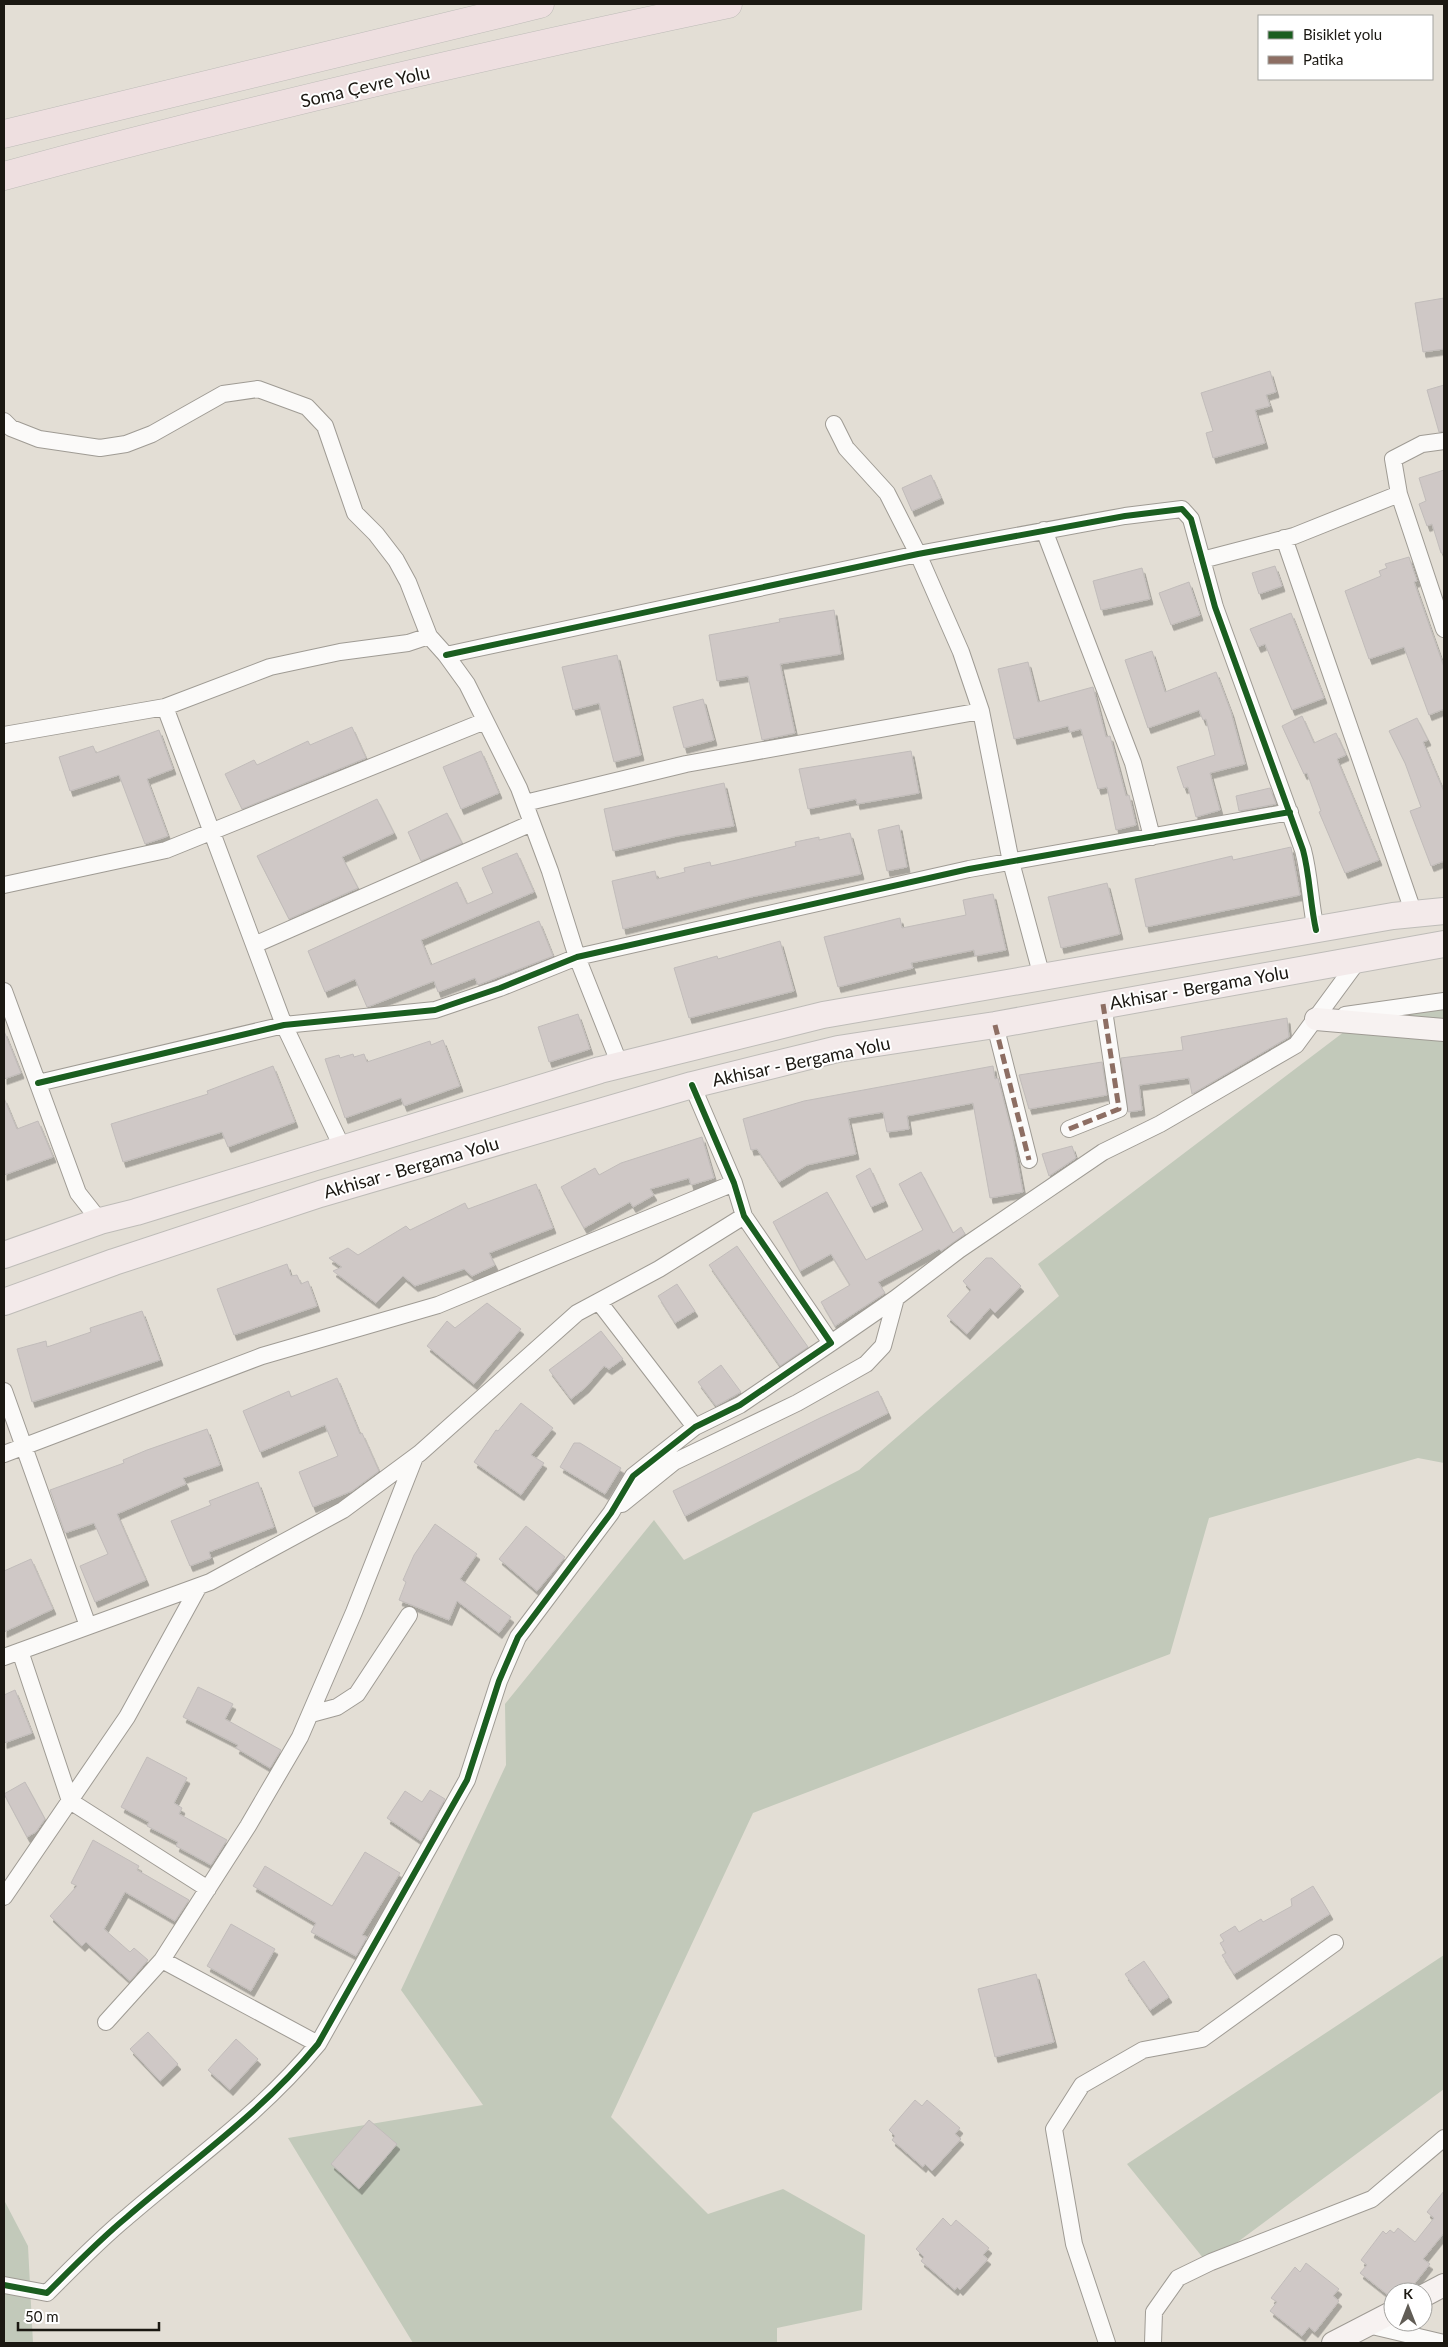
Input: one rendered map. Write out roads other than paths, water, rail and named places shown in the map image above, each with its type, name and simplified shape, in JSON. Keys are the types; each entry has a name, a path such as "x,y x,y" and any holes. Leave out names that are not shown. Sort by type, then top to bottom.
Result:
{"highway":[{"path":"4,134 540,4"},
{"name":"Soma Çevre Yolu","path":"4,176 338,92 728,4"}],"main road":[{"name":"Akhisar - Bergama Yolu","path":"4,1255 100,1221 136,1212 342,1147 620,1065 823,1015 1316,930 1444,910"},
{"name":"Akhisar - Bergama Yolu","path":"4,1302 114,1262 320,1194 692,1085 838,1049 995,1025 1444,944"}],"street":[{"path":"4,421 11,428 39,439 100,448 126,444 152,434 223,394 258,389 307,407 325,426 355,513 381,540 408,582 428,636 446,655 467,684 525,803 550,871 577,957 620,1065"},
{"path":"834,424 846,448 887,493 918,554 961,652 981,711 1011,862 1042,977"},
{"path":"1444,441 1422,444 1393,459 1399,494 1444,629"},
{"path":"1202,560 1284,538 1399,494"},
{"path":"446,655 918,554 1044,530 1182,509 1191,519 1215,607 1245,694 1290,812 1310,877 1310,905 1316,930"},
{"path":"1044,530 1133,763 1152,837"},
{"path":"1284,538 1414,914"},
{"path":"4,734 165,707 270,667 340,652 408,643 428,636"},
{"path":"165,707 284,1025 342,1147"},
{"path":"525,803 686,764 981,711"},
{"path":"4,884 166,850 485,721"},
{"path":"38,1083 284,1025 435,1010 500,988 577,957 969,869 1290,812"},
{"path":"254,946 532,823"},
{"path":"4,2285 47,2293 125,2218 244,2122 293,2074 318,2044 467,1780 499,1681 518,1637 611,1513 633,1476 695,1427 740,1405 896,1298 959,1250 1104,1152 1160,1124 1296,1045 1360,958"},
{"path":"4,991 78,1193 100,1221"},
{"path":"1316,1019 1444,1001"},
{"path":"1069,1129 1119,1109 1104,1004"},
{"path":"1316,1019 1444,1030"},
{"path":"995,1025 1029,1160"},
{"path":"692,1085 734,1183 744,1216 831,1343"},
{"path":"4,1454 262,1356 438,1305 734,1183"},
{"path":"4,1657 210,1582 343,1510 415,1457 577,1314 659,1269 744,1216"},
{"path":"611,1513 652,1477 674,1462 758,1424 866,1364 883,1346 896,1298"},
{"path":"599,1302 695,1427"},
{"path":"4,1391 88,1626"},
{"path":"106,2022 162,1960 248,1826 300,1737 354,1612 415,1457"},
{"path":"4,1897 127,1716 199,1586"},
{"path":"311,1714 337,1707 357,1694 409,1615"},
{"path":"20,1651 70,1802 208,1889"},
{"path":"1107,2343 1074,2244 1054,2129 1082,2085 1143,2050 1202,2039 1335,1943"},
{"path":"162,1960 318,2044"},
{"path":"1153,2343 1154,2312 1178,2278 1212,2262 1372,2200 1444,2138"},
{"path":"1333,2343 1383,2317"},
{"path":"1368,2325 1444,2343"}]}
